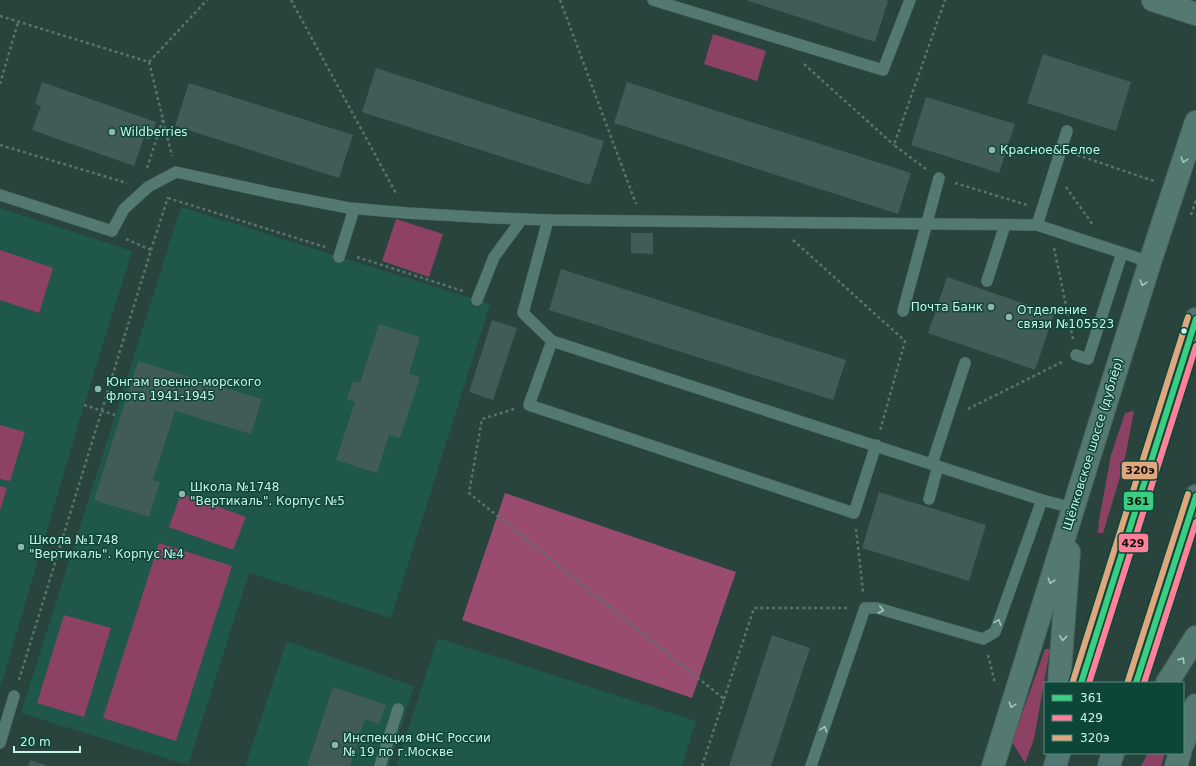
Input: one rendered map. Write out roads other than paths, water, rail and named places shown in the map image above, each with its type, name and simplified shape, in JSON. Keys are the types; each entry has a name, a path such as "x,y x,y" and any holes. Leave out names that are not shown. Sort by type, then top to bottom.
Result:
{"main road":[{"path":"1081,682 1196,318"},
{"path":"1136,682 1196,496"},
{"path":"1054,766 1059,754"},
{"path":"1109,766 1113,754"}],"street":[{"path":"1153,0 1196,14"},
{"name":"Щёлковское шоссе (дублёр)","path":"993,766 1150,262 1196,122"},
{"path":"1059,682 1072,512"},
{"path":"1168,682 1196,637"},
{"path":"1184,741 1196,705"},
{"path":"1054,754 1054,766"},
{"path":"1115,766 1122,754"},
{"path":"1176,766 1180,754"}],"lane":[{"path":"653,0 883,70 910,0"},
{"path":"1037,225 1067,131"},
{"path":"0,195 112,232 124,209 148,187 176,172 354,209 407,213 548,220 1037,225 1150,262"},
{"path":"903,311 939,178"},
{"path":"340,254 354,209"},
{"path":"473,296 494,257 522,219"},
{"path":"548,220 523,313 552,341 1042,500 1072,512"},
{"path":"987,281 1005,225"},
{"path":"1076,355 1088,359 1122,253"},
{"path":"552,341 529,404 854,513 876,446"},
{"path":"928,499 935,465 965,363"},
{"path":"812,766 865,608 877,608 984,639 995,632 1042,500"},
{"path":"0,743 14,696"},
{"path":"380,766 398,709"}],"place":[{"name":"Wildberries","path":"112,132"},
{"name":"Красное&Белое","path":"992,150"},
{"name":"Почта Банк","path":"991,307"},
{"name":"Отделение связи №105523","path":"1009,317"},
{"name":"Юнгам военно-морского флота 1941-1945","path":"98,389"},
{"name":"Школа №1748 \"Вертикаль\". Корпус №5","path":"182,494"},
{"name":"Школа №1748 \"Вертикаль\". Корпус №4","path":"21,547"},
{"name":"Инспекция ФНС России № 19 по г.Москве","path":"335,745"}]}
